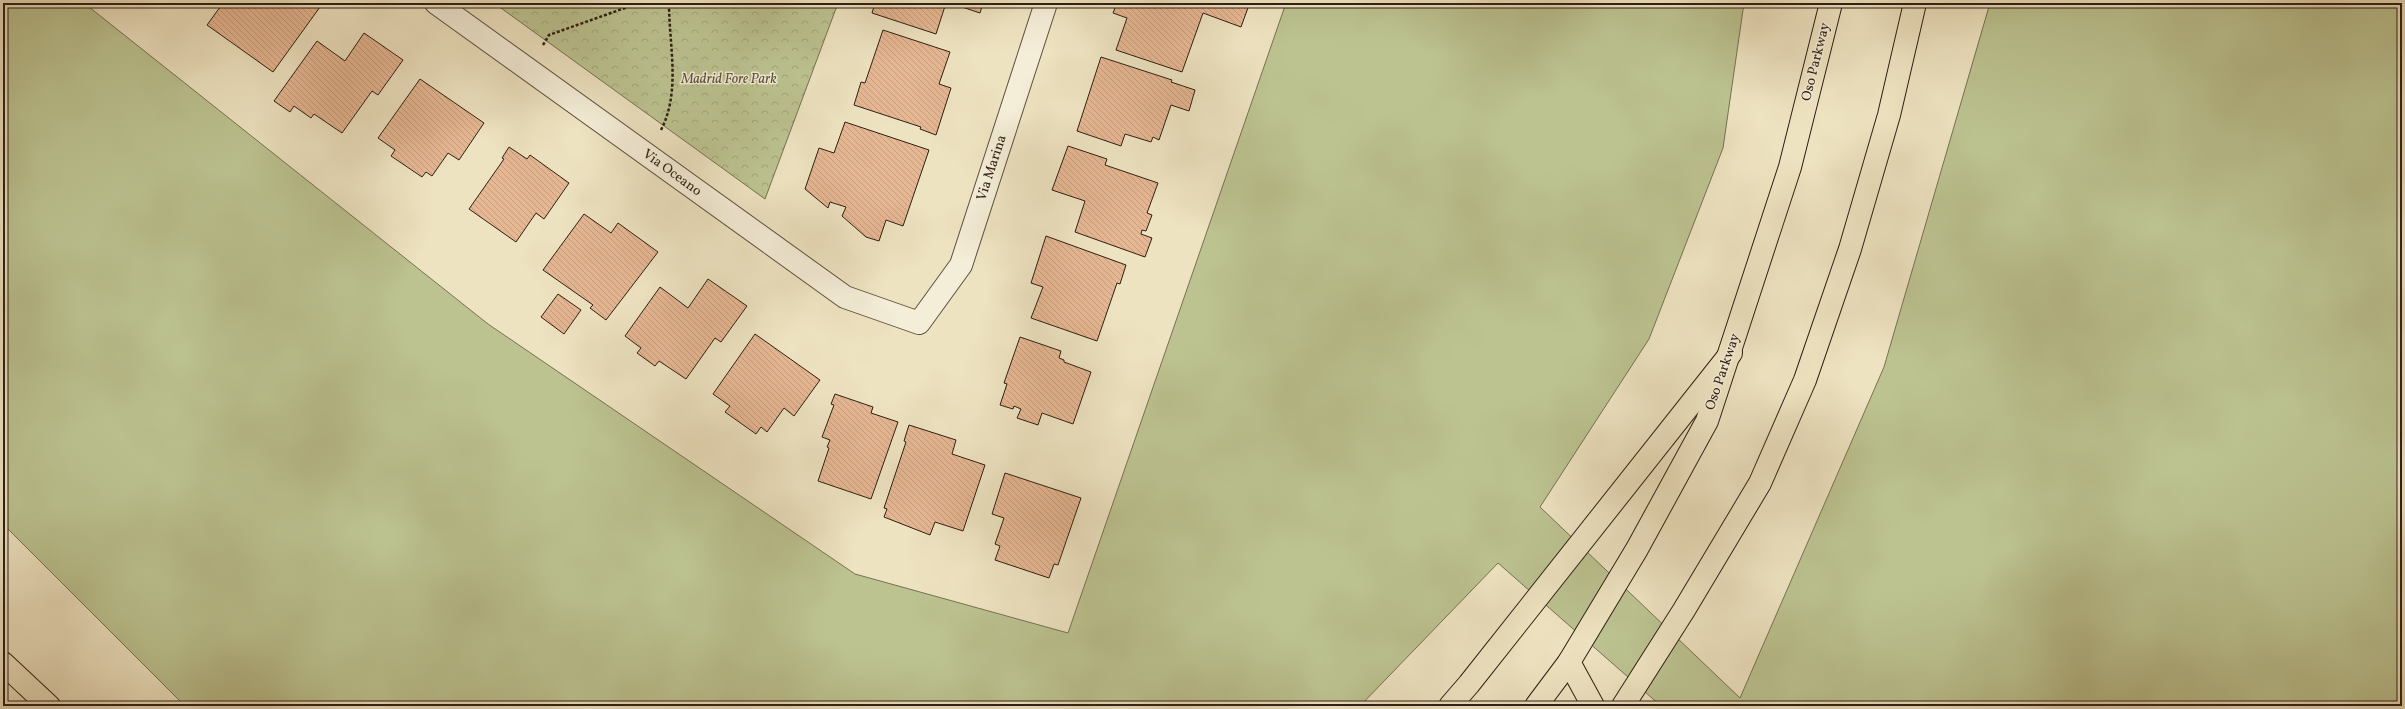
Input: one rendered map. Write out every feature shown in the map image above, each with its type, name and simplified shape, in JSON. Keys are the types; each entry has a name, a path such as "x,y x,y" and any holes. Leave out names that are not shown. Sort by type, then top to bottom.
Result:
{"main road":[{"name":"Oso Parkway","path":"1536,706 1569,662 1637,549 1707,421 1731,353 1790,167 1831,3"},
{"path":"1623,706 1684,610 1760,483 1805,380 1850,249 1889,115 1915,3"},
{"path":"1450,706 1499,647 1731,353"},
{"path":"1569,662 1593,706"},
{"path":"3,663 49,706"}],"street":[{"name":"Via Oceano","path":"436,3 845,297 919,323"},
{"name":"Via Marina","path":"919,323 961,265 1046,3"}],"path":[{"path":"526,68 549,36 639,3"},
{"path":"646,154 662,130 672,104 673,78 669,3"}],"green space":[{"path":"3,3 84,3 488,324 855,574 1068,633 1286,3 1744,3 1723,148 1649,339 1540,507 1740,698 1884,367 1990,3 2402,3 2402,706 1661,706 1498,563 1360,706 185,706 3,524"},
{"name":"Madrid Fore Park","path":"494,3 838,3 765,199"}],"building":[{"path":"223,3 314,3 320,7 273,72 207,25"},
{"path":"875,3 946,3 936,34 872,13"},
{"path":"950,3 983,3 980,13"},
{"path":"1117,3 1244,3 1249,5 1241,27 1203,13 1182,72 1116,50 1127,18 1113,13"},
{"path":"883,30 950,52 939,84 951,88 936,135 920,129 921,127 854,105 861,82 865,83"},
{"path":"364,33 403,60 378,95 372,91 342,133 314,114 311,118 294,106 290,112 274,101 317,41 345,61"},
{"path":"1101,57 1172,80 1171,82 1195,90 1189,111 1171,105 1159,140 1153,137 1151,142 1125,134 1121,146 1077,131"},
{"path":"420,79 484,123 459,160 448,153 432,176 426,172 422,177 391,156 395,150 378,138"},
{"path":"845,122 929,150 903,226 886,220 879,241 866,237 842,216 846,207 830,202 828,208 805,189 819,148 834,153"},
{"path":"1068,146 1107,159 1105,165 1158,183 1147,213 1152,215 1146,231 1142,230 1141,234 1152,238 1145,257 1075,232 1085,201 1052,190"},
{"path":"509,147 527,159 530,155 569,183 544,219 536,213 516,242 469,209 504,159 502,158"},
{"path":"584,214 611,233 618,223 658,252 606,320 590,308 593,305 543,270"},
{"path":"1046,236 1126,265 1120,284 1117,283 1097,341 1031,318 1043,287 1031,283"},
{"path":"708,279 747,306 721,342 715,338 686,379 659,361 655,366 637,353 641,348 625,336 660,287 688,308"},
{"path":"558,294 581,310 564,334 541,317"},
{"path":"755,334 820,380 794,416 784,408 767,432 761,427 756,434 725,412 730,406 713,394"},
{"path":"1020,337 1061,351 1059,358 1064,360 1064,362 1091,372 1073,424 1042,413 1038,425 1017,418 1021,409 1014,406 1013,409 1000,405 1007,384 1004,383"},
{"path":"835,394 873,407 871,413 898,422 871,499 818,481 829,448 827,447 830,440 822,437 834,405 831,404"},
{"path":"909,425 956,440 952,454 985,465 963,531 935,522 930,535 884,517 887,509 884,508 906,442 904,441"},
{"path":"1005,473 1081,498 1058,565 1054,564 1049,578 995,560 1000,546 995,544 1004,518 992,514"}]}
